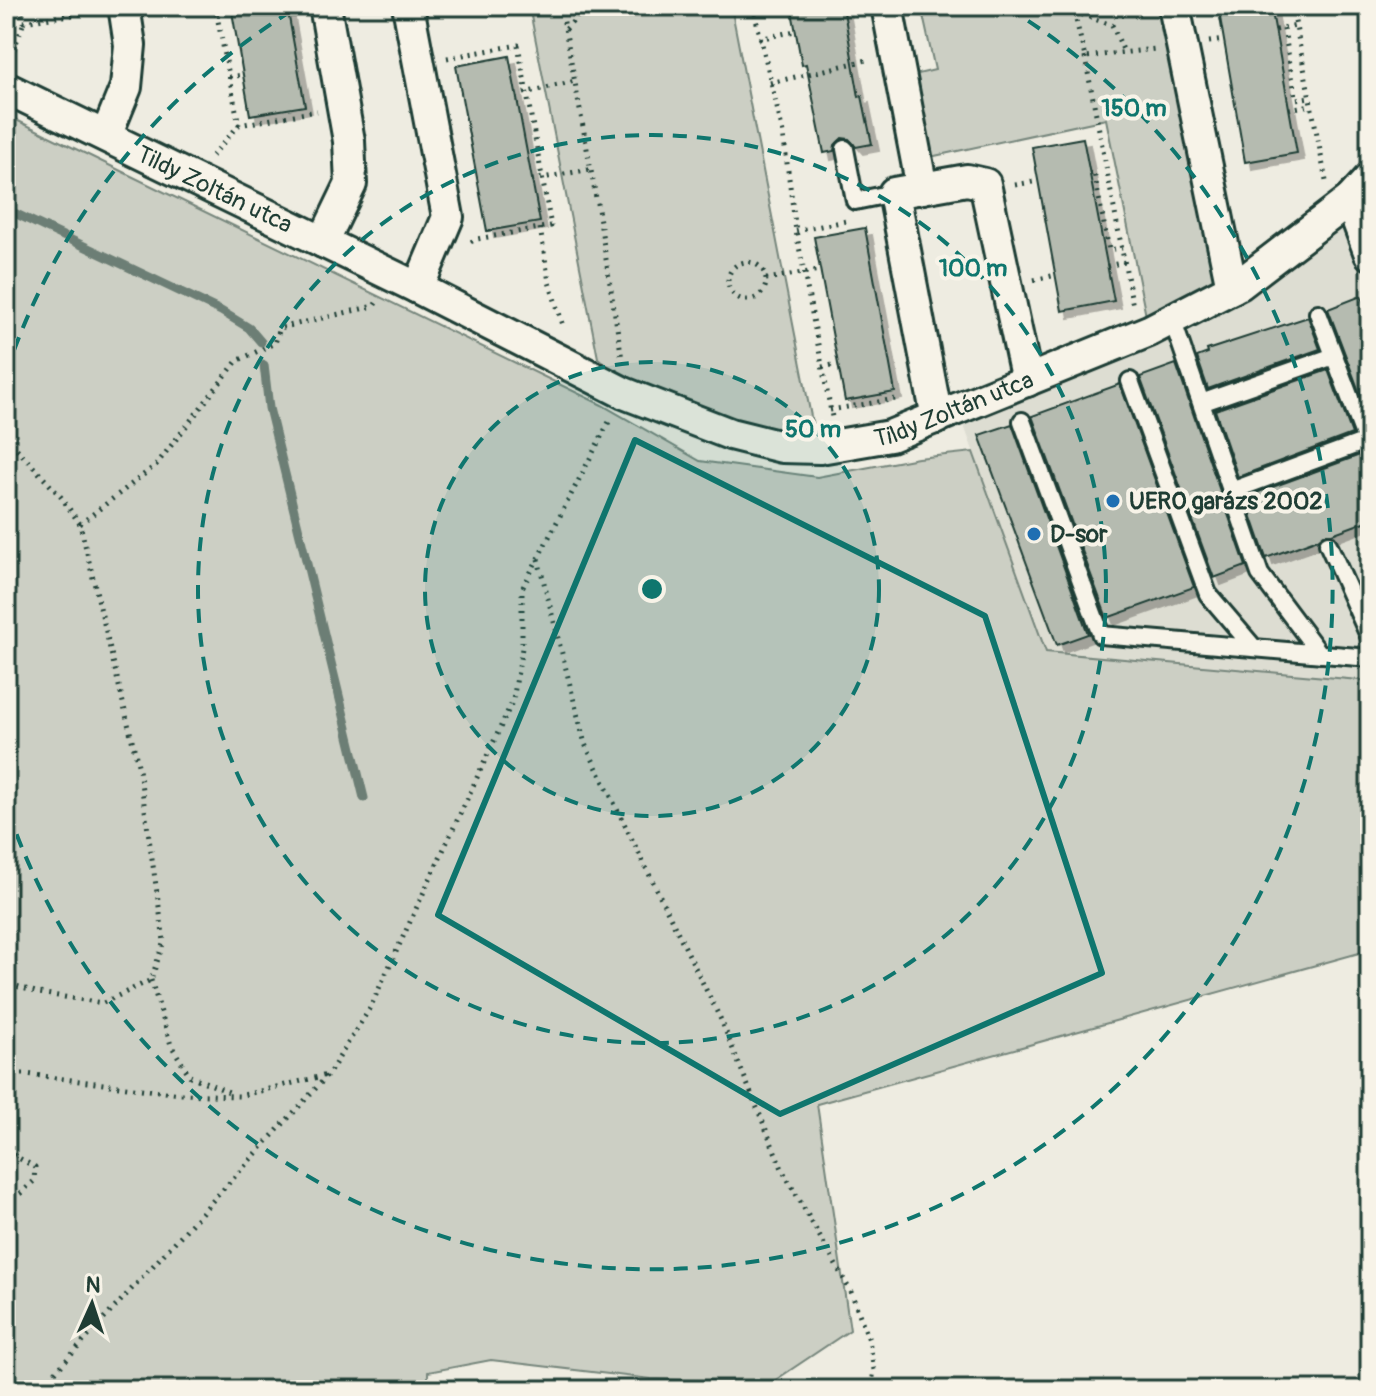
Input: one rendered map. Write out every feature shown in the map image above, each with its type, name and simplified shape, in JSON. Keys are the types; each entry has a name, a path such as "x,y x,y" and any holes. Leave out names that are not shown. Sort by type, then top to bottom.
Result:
{"street":[{"path":"323,242 351,184 349,141 325,6"},
{"path":"407,283 436,247 448,217 408,6"},
{"path":"887,6 896,53 908,191 936,414"},
{"path":"1174,6 1232,288"},
{"path":"106,136 126,87 130,45 111,8"},
{"name":"Tildy Zoltán utca","path":"6,88 407,283 624,393 730,434 782,447 820,448 890,436 936,414 1027,381 1172,319 1232,288 1339,193 1370,178"},
{"path":"908,191 967,180 985,184 1027,381"},
{"path":"1339,193 1370,254"}],"lane":[{"path":"845,149 855,201 908,191"},
{"path":"1231,491 1368,446 1318,313"},
{"path":"1172,319 1260,574 1320,654"},
{"path":"1201,403 1334,356"},
{"path":"1130,381 1208,594 1254,648"},
{"path":"1022,421 1101,635 1370,658"},
{"path":"1328,544 1363,606 1370,638"}],"path":[{"path":"11,57 24,22 20,6"},
{"path":"215,6 239,125"},
{"path":"39,1390 328,1075 370,1008 513,700 522,648 522,589 624,393 622,361 591,169 561,6"},
{"path":"565,30 587,6"},
{"path":"753,6 783,133 796,231 833,422"},
{"path":"1292,6 1311,105 1339,193"},
{"path":"24,22 111,8"},
{"path":"1076,9 1112,25 1124,52"},
{"path":"1076,9 1135,315"},
{"path":"1276,30 1296,26"},
{"path":"1284,29 1296,99 1310,97"},
{"path":"759,39 795,31"},
{"path":"419,63 518,45 551,226 477,239 457,248 436,247"},
{"path":"1085,57 1182,46"},
{"path":"770,83 896,53"},
{"path":"229,77 243,75"},
{"path":"516,95 575,81"},
{"path":"1289,109 1311,105"},
{"path":"212,156 239,125 320,110"},
{"path":"532,180 591,169"},
{"path":"1107,170 1092,173 1109,250 1122,248"},
{"path":"1015,185 1038,181"},
{"path":"796,231 859,218"},
{"path":"540,228 549,282 566,333"},
{"path":"1107,266 1125,262"},
{"path":"740,263 757,265 766,279 761,294 746,300 732,292 729,284 729,275 740,263"},
{"path":"766,279 820,270"},
{"path":"1034,280 1056,275"},
{"path":"80,524 156,465 237,361 275,343 280,328 374,306 407,283"},
{"path":"822,367 838,364"},
{"path":"830,410 910,396 915,417 936,414"},
{"path":"6,437 61,497 80,524 139,769 164,941 151,980 171,1045 190,1076 239,1096"},
{"path":"538,558 585,744 721,1020 783,1171 851,1292 869,1340 874,1370 871,1390"},
{"path":"6,983 39,993 103,1003 151,980"},
{"path":"6,1099 14,1092 9,1074 180,1094 239,1096 328,1075"},
{"path":"6,1151 35,1167 34,1181 6,1202"},
{"path":"477,1390 492,1390"}],"highlighted area":[{"path":"635,440 985,616 1102,973 780,1114 438,915"}],"shaded area":[{"path":"529,6 731,6 815,437 782,442 630,385 598,358"},
{"path":"921,6 1174,6 1232,288 1149,331 1106,119 916,160 901,78 935,70"},
{"path":"6,115 602,405 700,461 817,477 918,458 973,452 1046,652 1370,681 1370,950 817,1104 850,1330 771,1383 651,1379 491,1360 428,1372 428,1390 6,1390"},
{"path":"1350,200 1370,254 1370,681 1046,652 958,409 1148,331"}],"building":[{"path":"231,6 287,6 305,106 250,115"},
{"path":"791,6 843,6 859,97 862,96 872,144 856,147 849,139 842,138 834,151 824,153"},
{"path":"1218,6 1271,6 1297,153 1245,162"},
{"path":"509,56 540,222 487,231 456,66"},
{"path":"1083,138 1114,301 1062,311 1032,147"},
{"path":"865,228 895,392 845,401 814,237"},
{"path":"1361,296 1370,320 1370,420 1328,309"},
{"path":"1308,317 1320,349 1208,389 1197,357 1208,353 1207,350"},
{"path":"1176,364 1246,566 1214,578 1140,377"},
{"path":"1328,370 1352,434 1238,477 1215,410"},
{"name":"UERO garázs 2002","path":"1120,384 1194,587 1107,618 1032,416"},
{"name":"D-sor","path":"1012,424 1088,634 1057,645 979,435"},
{"path":"1360,455 1370,462 1370,520 1324,534 1266,558 1245,497"}],"waterway":[{"path":"6,209 221,311 249,328 261,342"},
{"path":"264,365 269,408 364,798"}],"place":[{"name":"UERO garázs 2002","path":"1113,501"},
{"name":"D-sor","path":"1034,534"}]}
